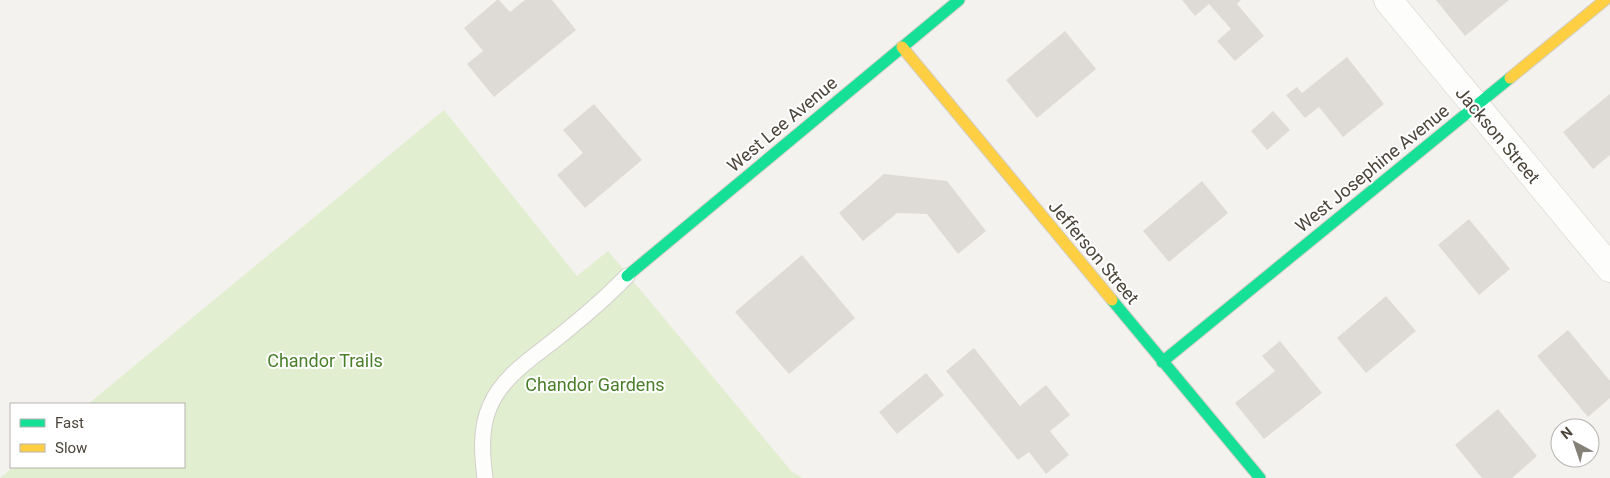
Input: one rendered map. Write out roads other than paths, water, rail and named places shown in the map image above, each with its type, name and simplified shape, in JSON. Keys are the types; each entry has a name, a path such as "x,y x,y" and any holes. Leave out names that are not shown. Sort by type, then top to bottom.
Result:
{"street":[{"name":"West Lee Avenue","path":"627,276 959,0"},
{"name":"Jackson Street","path":"1388,0 1474,107 1610,268"},
{"name":"West Josephine Avenue","path":"1162,362 1604,0"},
{"name":"Jefferson Street","path":"902,47 1260,478"}],"lane":[{"path":"486,478 482,459 484,430 489,407 500,388 517,371 605,299 627,276"}],"park label":[{"name":"Chandor Trails","path":"325,360"},
{"name":"Chandor Gardens","path":"595,384"}]}
